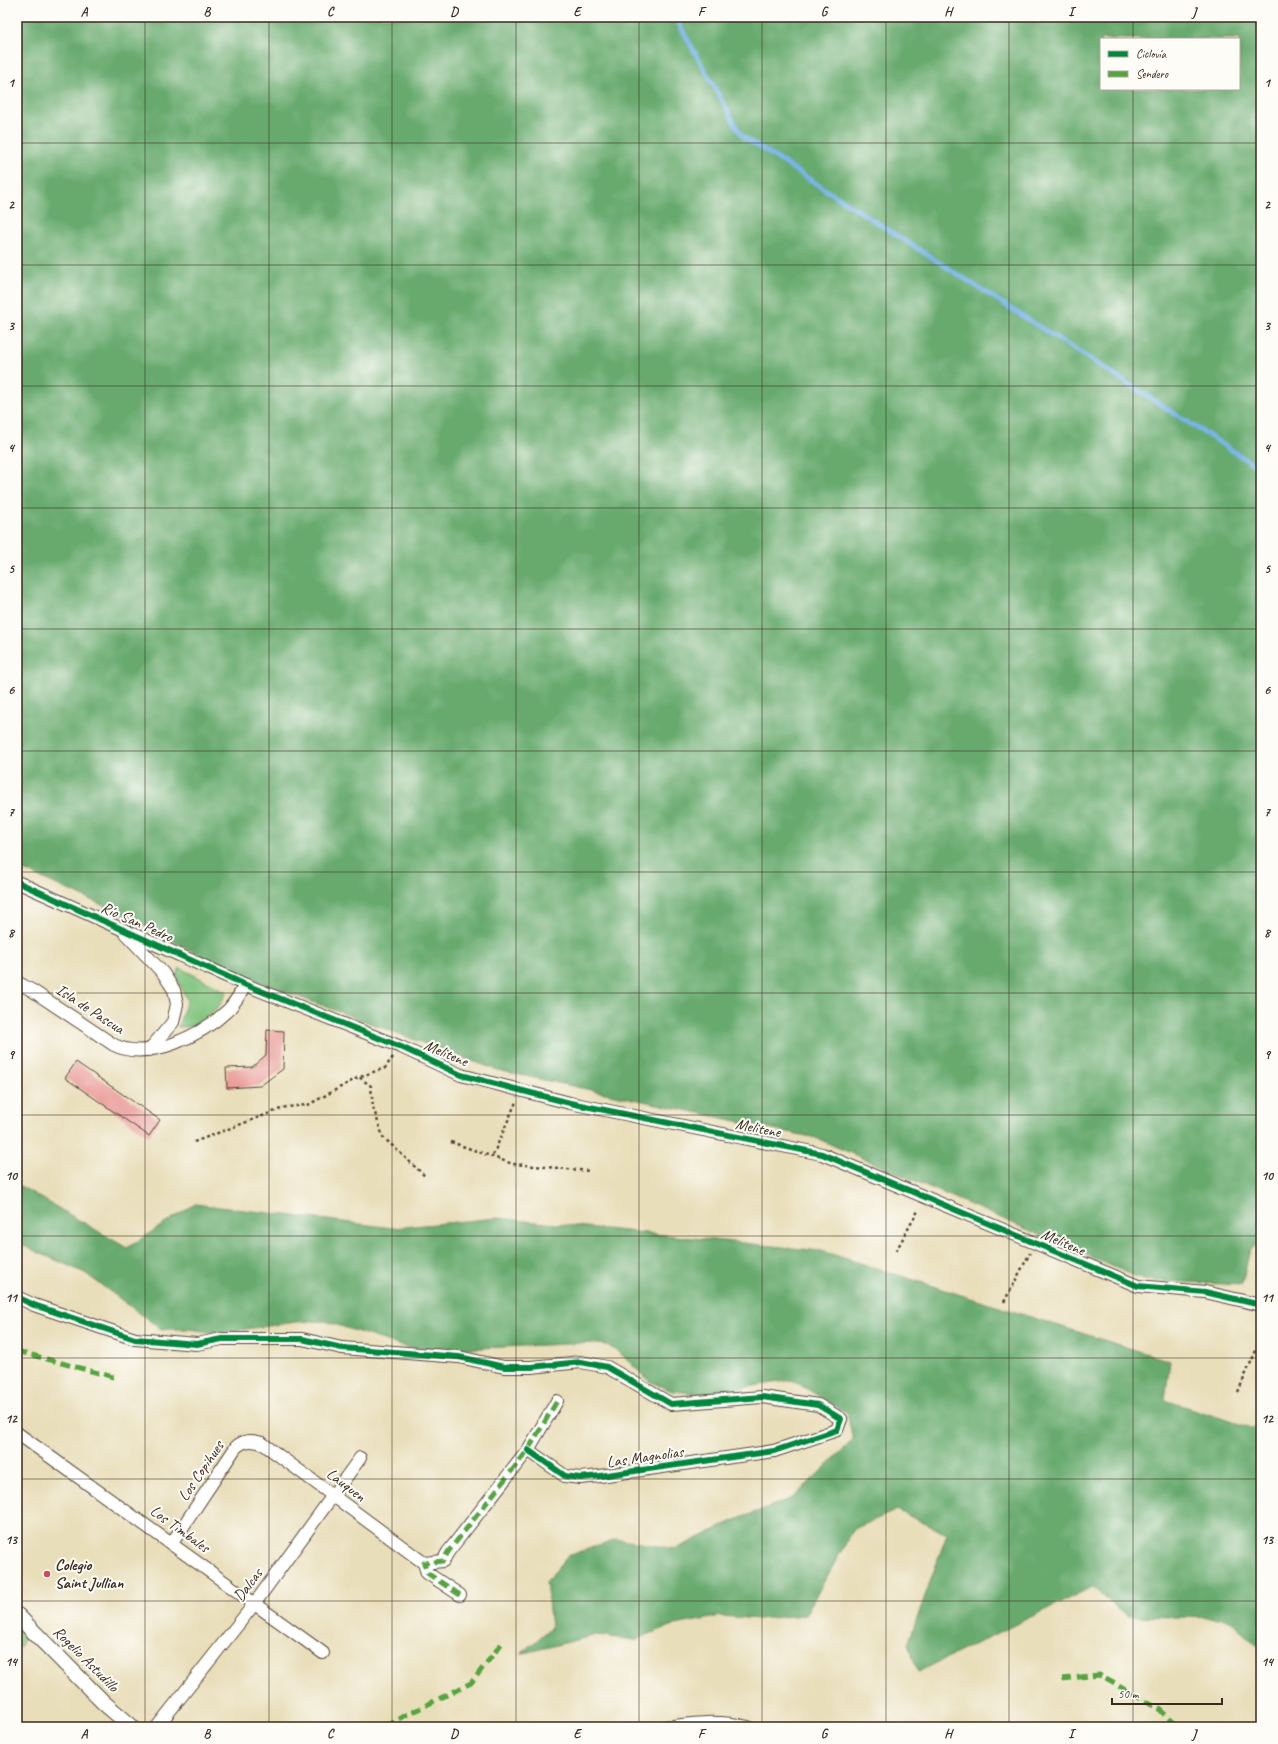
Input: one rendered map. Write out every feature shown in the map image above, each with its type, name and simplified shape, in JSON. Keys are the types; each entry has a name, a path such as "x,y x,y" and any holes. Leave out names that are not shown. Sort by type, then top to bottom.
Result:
{"street":[{"name":"Río San Pedro","path":"17,882 246,985"},
{"path":"121,929 163,973 174,990 177,1004 173,1022 149,1050"},
{"name":"Isla de Pascua","path":"17,982 114,1045 131,1051 149,1050 170,1045 210,1026 229,1009 246,985"},
{"name":"Melitene","path":"246,985 401,1047 461,1075 570,1103 822,1154 924,1198 1138,1286 1205,1292 1261,1304"},
{"name":"Las Magnolias","path":"17,1297 34,1305 135,1338 197,1344 222,1339 302,1339 342,1348 459,1357 504,1367 531,1368 582,1362 607,1367 671,1404 762,1397 818,1405 841,1419 838,1430 774,1451 580,1478 565,1476 528,1450"},
{"path":"424,1563 443,1561 448,1552 528,1450 557,1401"},
{"name":"Los Timbales","path":"17,1433 323,1653"},
{"name":"Los Copihues","path":"172,1543 236,1447 246,1441"},
{"name":"Lauquen","path":"246,1441 262,1443 424,1563 427,1573 460,1595"},
{"name":"Dalcas","path":"157,1727 255,1603 360,1458"},
{"name":"Rogelio Astudillo","path":"17,1615 104,1703 132,1727"},
{"path":"665,1727 704,1721 730,1723 748,1727"}],"path":[{"path":"194,1142 286,1107 308,1105 359,1077 385,1068 401,1047"},
{"path":"359,1077 372,1086 373,1108 383,1137 426,1177"},
{"path":"493,1156 521,1091"},
{"path":"450,1142 513,1164 590,1171"},
{"path":"896,1251 924,1198"},
{"path":"1004,1302 1035,1244"},
{"path":"1238,1392 1261,1339"}],"green space":[{"path":"17,17 1261,17 1261,1243 1250,1249 1242,1285 1144,1280 816,1138 497,1070 234,973 122,914 17,867"},
{"path":"180,968 227,992 220,1005 196,1026 178,1027 187,1000 176,975"},
{"path":"17,1184 127,1248 195,1204 393,1228 497,1218 822,1251 1170,1361 1165,1400 1261,1431 1261,1649 1226,1618 1127,1616 1092,1587 918,1672 908,1644 947,1534 897,1510 854,1529 805,1615 758,1619 722,1616 670,1626 634,1640 596,1635 521,1654 551,1628 546,1582 568,1556 616,1539 676,1549 735,1520 793,1498 853,1440 847,1413 792,1380 704,1394 672,1391 649,1381 621,1354 607,1345 587,1343 482,1348 408,1348 325,1321 296,1322 218,1333 188,1329 161,1329 85,1273 17,1243"},
{"path":"17,1620 30,1631 19,1648 17,1647"}],"building":[{"path":"267,1030 284,1031 283,1069 260,1086 227,1088 226,1068 252,1067 266,1055"},
{"path":"76,1062 160,1120 149,1136 65,1078"}],"waterway":[{"path":"675,17 742,136 1261,469"}],"marked path":[{"path":"17,1351 117,1378"},
{"path":"460,1595 427,1573 424,1563 443,1561 448,1552 528,1450 557,1401"},
{"path":"387,1727 388,1724 471,1683 502,1643"},
{"path":"1062,1679 1099,1675 1159,1709 1179,1727"}],"cycle path":[{"path":"17,882 246,985 401,1047 461,1075 570,1103 822,1154 1138,1286 1205,1292 1261,1305"},
{"path":"17,1297 34,1305 135,1339 197,1344 222,1339 302,1339 342,1348 459,1357 504,1367 531,1367 581,1362 607,1367 671,1404 762,1397 818,1405 841,1419 837,1430 774,1451 580,1478 565,1476 528,1450"}],"place":[{"name":"Colegio Saint Jullian","path":"47,1574"}]}
